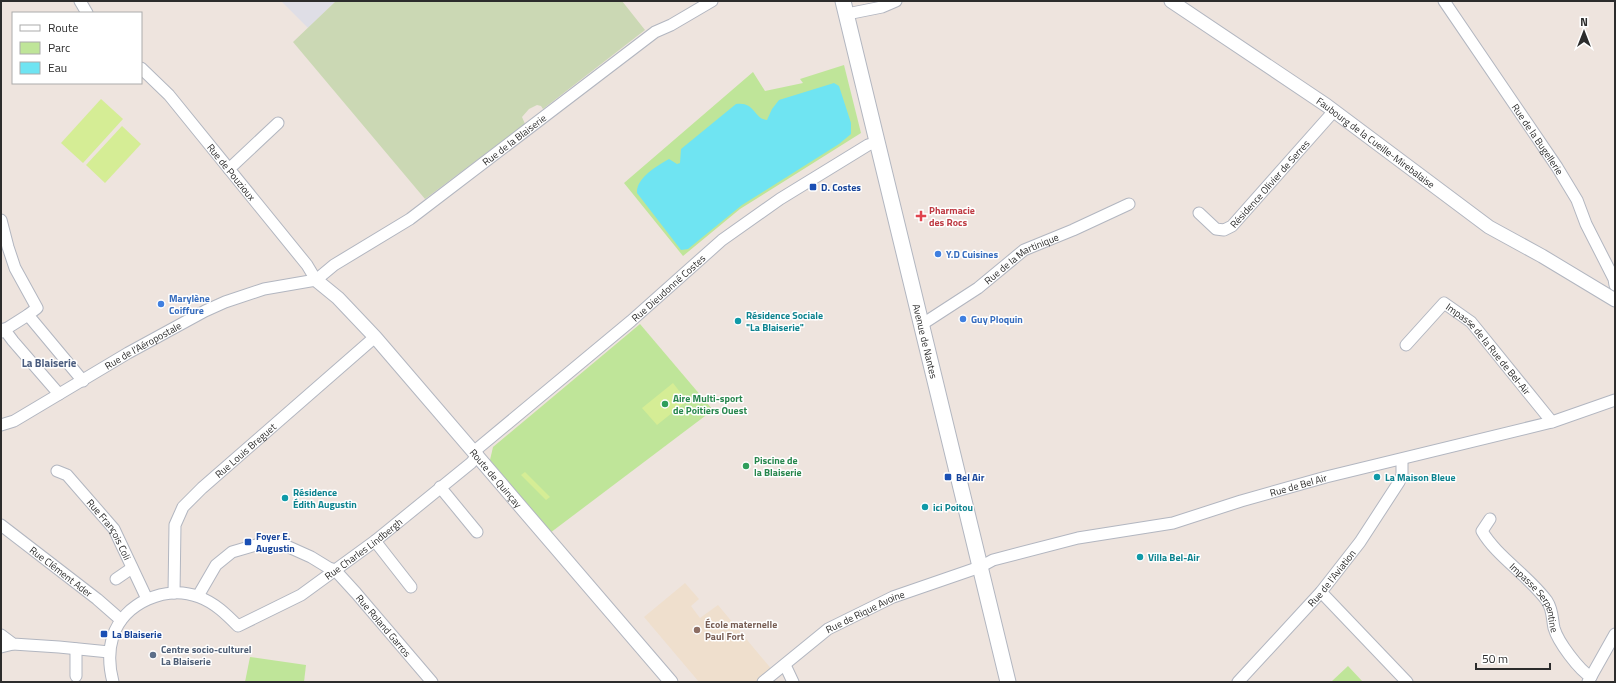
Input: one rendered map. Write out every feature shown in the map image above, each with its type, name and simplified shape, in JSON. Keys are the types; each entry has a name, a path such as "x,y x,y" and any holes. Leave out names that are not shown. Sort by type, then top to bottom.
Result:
{"main road":[{"name":"Avenue de Nantes","path":"845,8 1008,682"}],"street":[{"path":"80,1 86,12"},
{"name":"Rue de la Blaiserie","path":"316,280 334,265 410,218 655,32 671,25 712,1"},
{"path":"845,8 874,9 896,1"},
{"name":"Faubourg de la Cueille-Mirebalaise","path":"1171,1 1228,38 1334,111 1489,227 1615,300"},
{"name":"Rue de la Bugellerie","path":"1444,1 1557,166 1577,200 1586,224 1614,279 1615,285"},
{"name":"Rue de Pouzioux","path":"142,69 168,95 307,265 316,280"},
{"name":"Résidence Olivier de Serres","path":"1199,213 1216,229 1224,230 1232,226 1334,111"},
{"path":"229,170 278,123"},
{"name":"Rue Dieudonné Costes","path":"477,456 478,449 481,446 631,321 722,240 780,199 868,145 878,142"},
{"name":"Rue de la Martinique","path":"921,325 978,288 1024,250 1073,230 1129,204"},
{"path":"1,220 8,247 16,268 37,308 3,330 59,394"},
{"name":"Route de Quinçay","path":"316,280 338,298 375,337 671,682"},
{"name":"Rue de l'Aéropostale","path":"1,425 14,421 128,353 205,311 225,302 264,289 316,280"},
{"name":"Impasse de la Rue de Bel-Air","path":"1406,345 1444,302 1471,322 1552,422"},
{"path":"28,315 83,381"},
{"name":"Rue Louis Breguet","path":"174,593 175,525 183,507 202,488 375,337"},
{"name":"Rue de Bel Air","path":"980,566 993,560 1078,538 1173,523 1241,501 1326,477 1402,460 1552,422 1615,400"},
{"name":"Rue Charles Lindbergh","path":"198,596 222,610 238,626 301,595 375,541 471,463 477,456"},
{"name":"Rue de l'Aviation","path":"1238,682 1321,592 1360,542 1399,482 1402,475 1402,460"},
{"name":"Rue François Coli","path":"57,471 67,475 114,529 148,599"},
{"path":"440,487 477,532"},
{"name":"Impasse Serpentine","path":"1490,519 1482,531 1487,540 1526,577 1548,602 1552,612 1554,628 1559,640 1590,679"},
{"name":"Rue Clément Ader","path":"1,525 86,590 121,620"},
{"path":"375,541 411,587"},
{"name":"Rue Roland Garros","path":"198,596 216,565 232,552 266,542 282,544 335,570 432,682"},
{"name":"Rue de Rique Avoine","path":"763,682 828,629 893,597 980,566"},
{"path":"116,579 132,568"},
{"path":"1321,592 1407,682"},
{"path":"113,682 110,670 109,652 113,636 121,620 135,607 156,595 174,593 198,596"},
{"path":"1590,679 1615,634"},
{"path":"1,635 14,644"},
{"path":"1,648 14,644 109,652"},
{"path":"76,649 76,676"},
{"path":"785,665 793,682"}],"shaded area":[{"path":"281,1 336,1 308,28"},
{"name":"École maternelle Paul Fort","path":"685,583 699,599 691,606 700,618 718,605 773,671 758,682 699,682 644,617"}],"green space":[{"path":"336,1 622,1 645,30 543,109 541,106 537,105 529,109 522,117 525,124 425,199 293,42"},
{"path":"844,65 861,133 740,209 683,256 624,183 753,72 765,91 803,83 800,79"},
{"path":"101,99 123,119 83,163 61,143"},
{"path":"122,126 141,144 105,183 86,165"},
{"path":"640,324 713,410 550,533 490,460 493,447"},
{"name":"Aire Multi-sport de Poitiers Ouest","path":"673,383 687,401 657,425 642,408"},
{"path":"525,472 550,497 546,500 521,475"},
{"path":"250,657 306,665 304,682 245,682"},
{"path":"1348,666 1363,682 1331,682"}],"water":[{"path":"834,83 839,86 851,123 851,134 839,144 742,205 688,249 681,250 637,193 640,182 644,177 653,169 669,159 677,164 680,163 681,149 736,104 751,107 759,117 767,120 772,109 779,100"}],"place":[{"name":"D. Costes","path":"813,187"},
{"name":"Pharmacie des Rocs","path":"921,216"},
{"name":"Y.D Cuisines","path":"938,254"},
{"name":"Marylène Coiffure","path":"161,304"},
{"name":"Guy Ploquin","path":"963,319"},
{"name":"Résidence Sociale \"La Blaiserie\"","path":"738,321"},
{"name":"Aire Multi-sport de Poitiers Ouest","path":"665,404"},
{"name":"Piscine de la Blaiserie","path":"746,466"},
{"name":"Bel Air","path":"948,477"},
{"name":"La Maison Bleue","path":"1377,477"},
{"name":"Résidence Édith Augustin","path":"285,498"},
{"name":"ici Poitou","path":"925,507"},
{"name":"Foyer E. Augustin","path":"248,542"},
{"name":"Villa Bel-Air","path":"1140,557"},
{"name":"École maternelle Paul Fort","path":"697,630"},
{"name":"La Blaiserie","path":"104,634"},
{"name":"Centre socio-culturel La Blaiserie","path":"153,655"}],"district":[{"name":"La Blaiserie","path":"49,363"}]}
